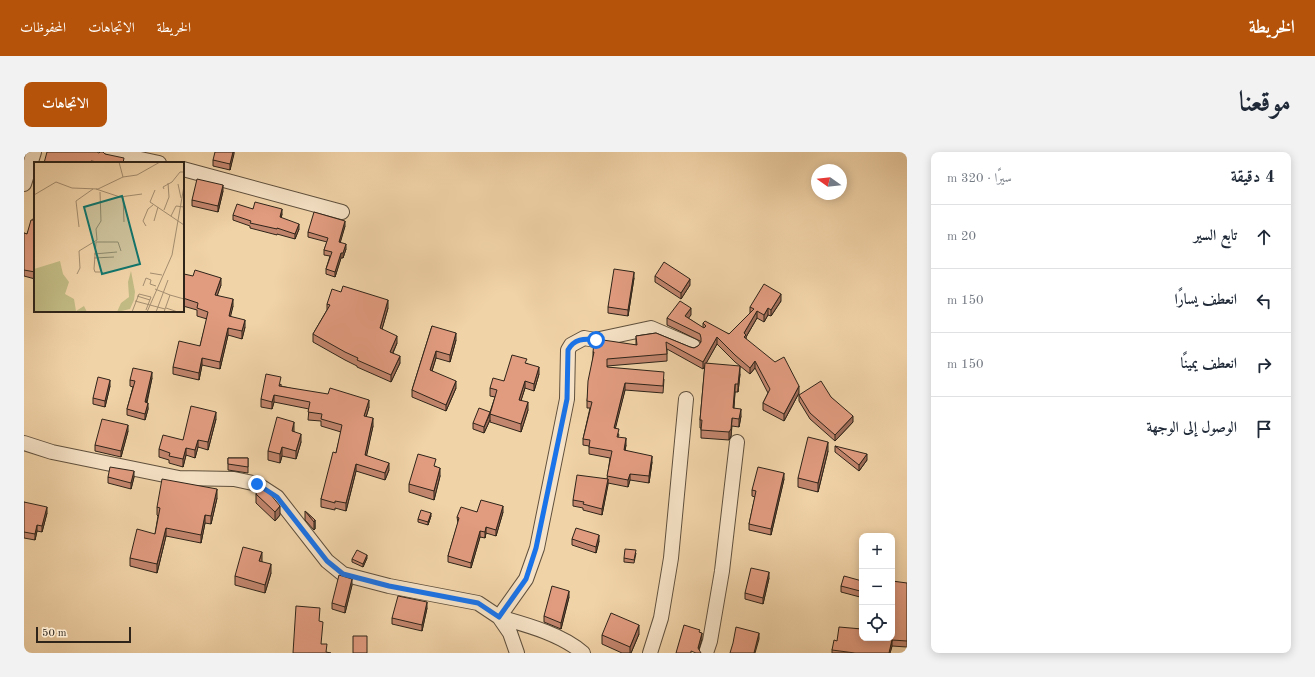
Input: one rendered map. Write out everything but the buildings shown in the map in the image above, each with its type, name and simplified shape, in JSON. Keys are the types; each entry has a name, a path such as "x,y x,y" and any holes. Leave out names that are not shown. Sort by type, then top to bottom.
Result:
{"street":[{"path":"24,184 34,152"},
{"path":"107,152 154,162"},
{"path":"184,169 342,212"},
{"path":"499,617 526,579 536,548 567,399 568,350 571,345 584,338 596,340 651,328 693,346"},
{"path":"650,653 661,618 671,558 686,399"},
{"path":"24,442 52,452 179,478 234,479 257,484 277,497 327,561 343,574 389,586 478,603 499,617 538,629 575,646 583,653"},
{"path":"706,653 710,641 722,571 737,442"},
{"path":"499,617 510,633 517,653"}],"route":[{"path":"257,484 277,497 327,561 343,574 389,586 478,603 499,617 526,579 536,548 567,399 568,350 571,345 584,338 596,340"}]}
